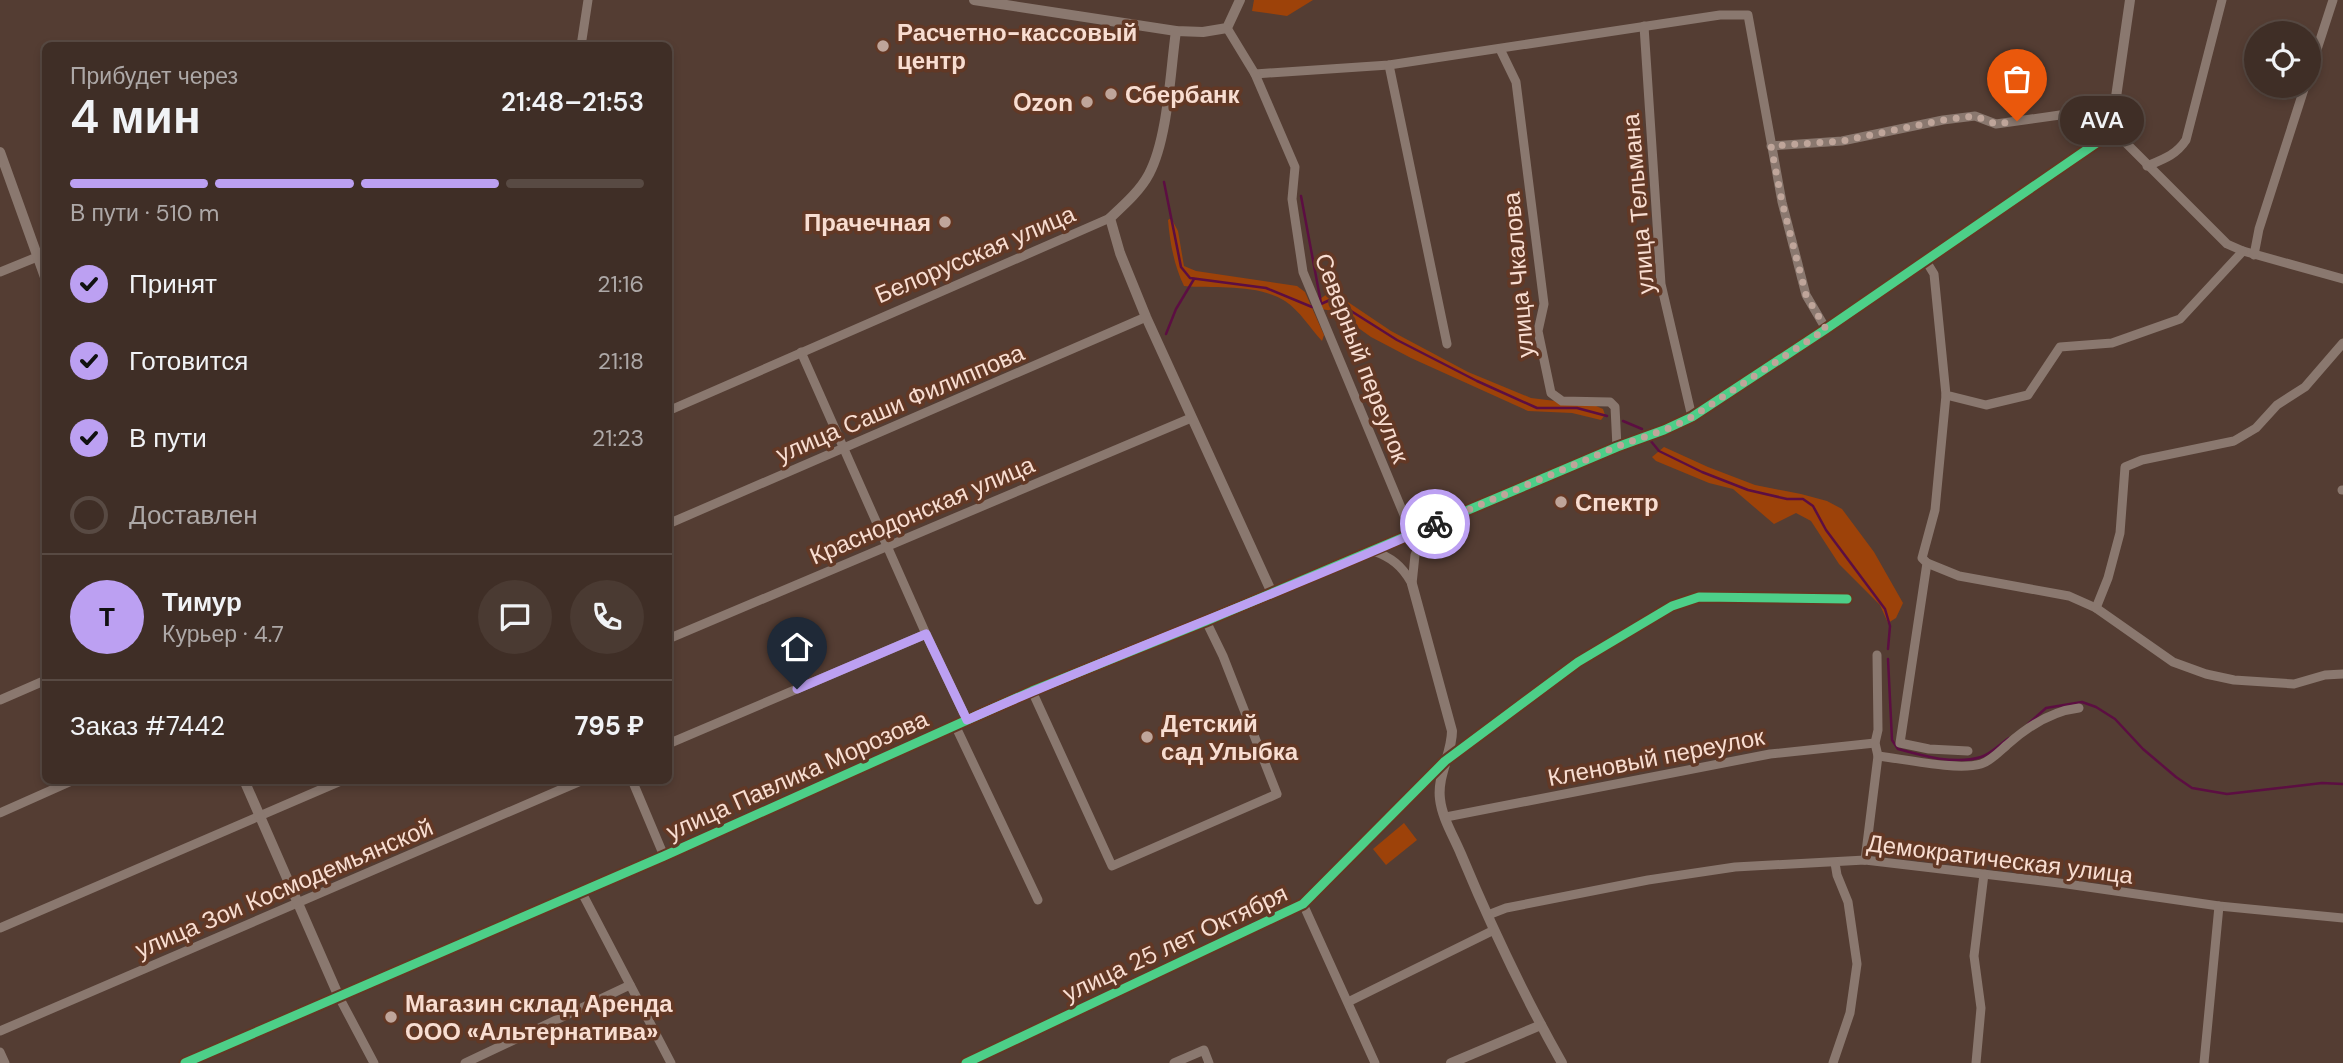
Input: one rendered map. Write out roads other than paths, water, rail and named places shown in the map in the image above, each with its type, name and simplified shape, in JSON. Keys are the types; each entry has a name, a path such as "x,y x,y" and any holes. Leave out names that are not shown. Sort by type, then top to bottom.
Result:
{"street":[{"path":"582,42 588,0"},
{"path":"974,0 1176,32 1203,32 1227,28 1240,0"},
{"path":"2130,0 2113,117 2114,131 2227,244 2254,255 2343,279"},
{"path":"2147,166 2172,156 2186,139 2222,0"},
{"path":"2321,37 2333,0"},
{"path":"1255,74 1389,65 1720,15 1748,15 1782,202 1806,295 1826,329"},
{"name":"улица Тельмана","path":"1644,26 1661,284 1692,417"},
{"name":"Северный переулок","path":"1227,28 1255,74 1295,167 1293,199 1303,272 1412,534"},
{"name":"Белорусская улица","path":"672,409 1110,218 1144,182 1155,160 1161,139 1176,32"},
{"name":"улица Чкалова","path":"1500,49 1516,82 1544,304 1538,331 1552,393 1562,401 1610,402 1615,407 1616,447"},
{"path":"1389,65 1447,344"},
{"path":"2254,255 2259,229 2301,98"},
{"path":"1771,146 1842,141 1975,116 1996,124 2060,115 2113,117"},
{"name":"улица Павлика Морозова","path":"185,1063 664,856 1032,691 1692,417 1826,329 2114,131"},
{"path":"0,152 42,270"},
{"path":"1110,218 1120,253 1146,317 1272,593"},
{"path":"1946,395 1986,405 2028,396 2060,347 2112,343 2180,319 2243,251"},
{"path":"0,272 37,257"},
{"path":"1926,261 1934,274 1946,395 1935,510 1922,558 1927,564 1959,576 2068,596 2096,608 2173,662 2206,674 2234,680 2294,684 2325,675 2343,674"},
{"name":"улица Саши Филиппова","path":"672,522 1146,317"},
{"path":"2096,608 2108,578 2120,533 2125,467 2142,460 2234,440 2256,428 2277,405 2305,387 2343,343"},
{"path":"801,352 967,720"},
{"name":"Краснодонская улица","path":"672,637 1191,418"},
{"path":"1427,528 1415,555 1412,584 1452,731 1440,799 1494,930 1562,1063"},
{"path":"1373,551 1385,555 1397,564 1412,584"},
{"path":"1927,564 1900,743 1929,749 1968,751"},
{"name":"улица 25 лет Октября","path":"966,1063 1303,904 1445,761 1578,662 1672,606 1699,597 1736,595 1847,599"},
{"path":"1032,691 1112,866 1277,794 1223,656 1206,621"},
{"path":"672,742 926,634"},
{"path":"1865,860 1878,756 1875,744 1878,730 1877,655"},
{"path":"0,700 42,682"},
{"path":"1878,756 1961,765 1982,764 2045,718 2063,710 2079,708"},
{"path":"955,725 1038,900"},
{"name":"Кленовый переулок","path":"1446,817 1770,754 1875,744"},
{"path":"0,813 65,784"},
{"path":"246,784 339,997 374,1063"},
{"path":"0,928 333,784"},
{"name":"улица Зои Космодемьянской","path":"0,1031 574,784"},
{"path":"634,784 664,856"},
{"name":"Демократическая улица","path":"1488,915 1506,908 1648,880 1735,867 1865,860 2219,906 2343,918"},
{"path":"1833,1063 1850,1013 1857,964 1848,902 1835,863"},
{"path":"1976,1063 1981,1008 1974,956 1984,874"},
{"path":"581,891 671,1063"},
{"path":"1303,904 1376,1063"},
{"path":"2204,1063 2219,906"},
{"path":"1348,1002 1494,930"},
{"path":"465,1063 630,985"},
{"path":"1451,1063 1541,1026"},
{"path":"1174,1063 1204,1050 1209,1063"},
{"path":"0,1052 5,1063"}],"waterway":[{"path":"1164,182 1181,267 1190,278 1266,288 1312,307"},
{"path":"1301,196 1321,303"},
{"path":"1166,334 1176,309 1194,279"},
{"path":"1321,304 1332,299 1397,340 1537,408 1577,408 1607,416"},
{"path":"1623,421 1642,429"},
{"path":"1650,440 1659,451 1702,472 1748,490 1787,499 1803,499 1813,506 1826,530 1885,609 1890,626 1888,649"},
{"path":"1888,659 1892,740 1898,749 1939,759 1961,760 1988,754 2009,738"},
{"path":"2028,724 2046,708 2082,702 2096,707 2115,719 2143,749 2192,788 2227,794 2322,783 2343,784"}],"place":[{"name":"Расчетно-кассовый центр","path":"883,46"},
{"name":"Сбербанк","path":"1111,94"},
{"name":"Ozon","path":"1087,102"},
{"name":"AVA","path":"2017,121"},
{"name":"Прачечная","path":"945,222"},
{"name":"Спектр","path":"1561,502"},
{"name":"Детский сад Улыбка","path":"1147,737"},
{"name":"Магазин склад Аренда ООО «Альтернатива»","path":"391,1017"}]}
